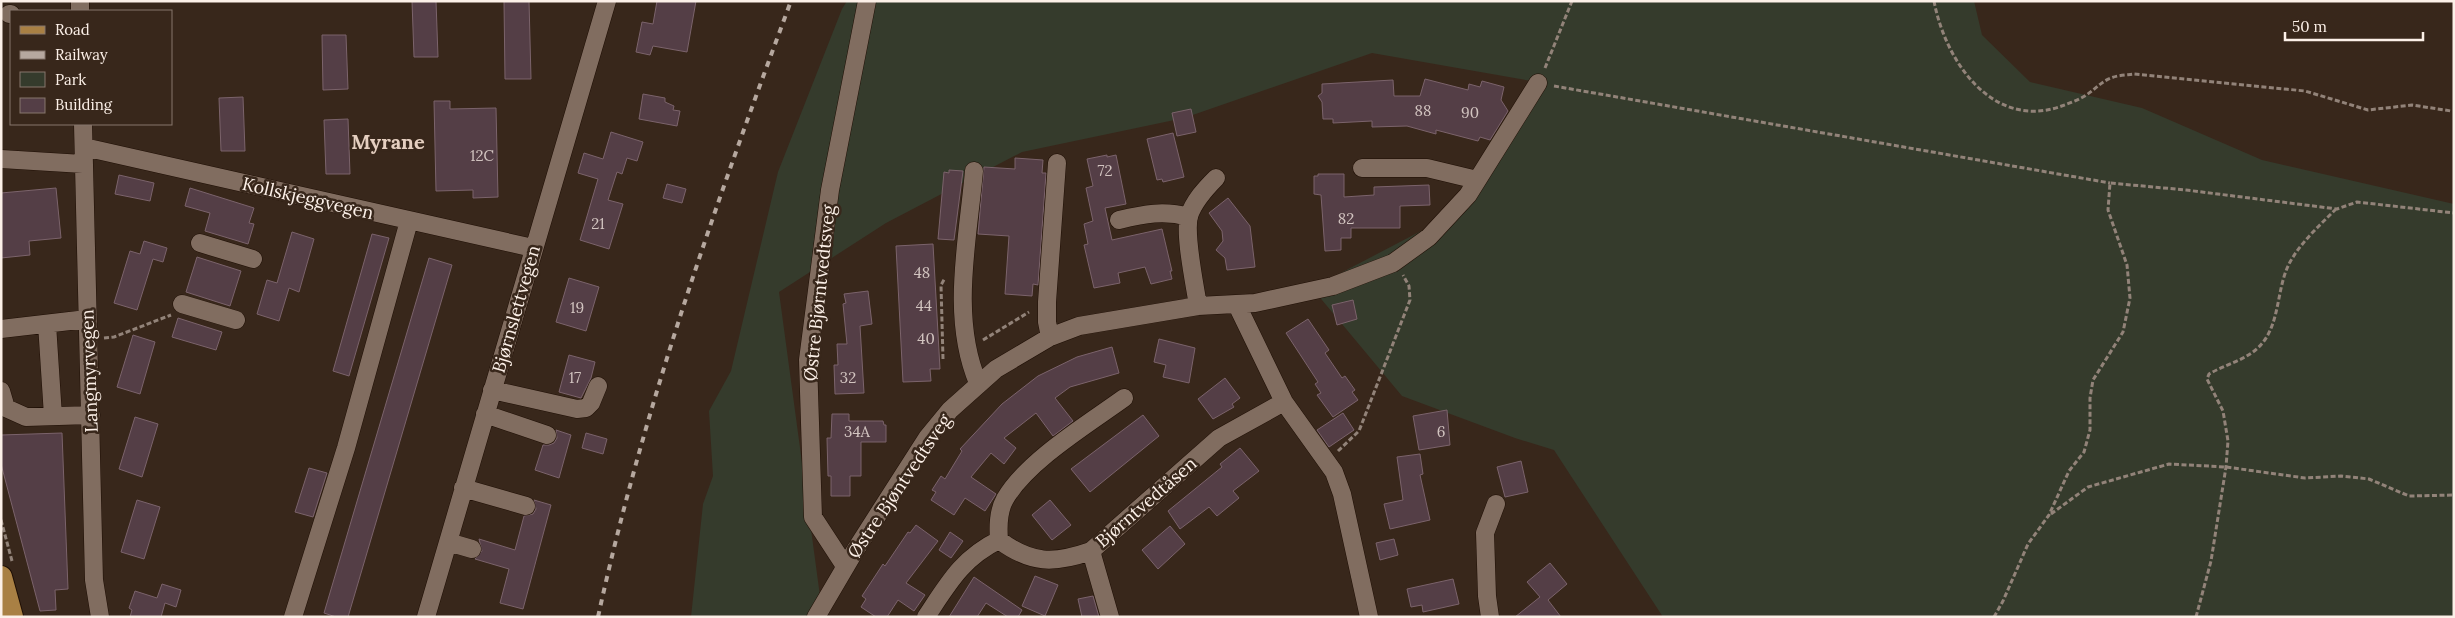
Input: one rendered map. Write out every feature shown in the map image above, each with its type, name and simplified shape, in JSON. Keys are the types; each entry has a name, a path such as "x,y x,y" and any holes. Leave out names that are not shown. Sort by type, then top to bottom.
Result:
{"main road":[{"path":"1,577 12,617"}],"street":[{"name":"Bjørnslettvegen","path":"426,617 607,1"},
{"name":"Østre Bjørntvedtsveg","path":"845,566 813,517 808,360 830,190 867,1"},
{"path":"1393,263 1429,237 1448,218 1477,180 1538,83"},
{"name":"Langmyrvegen","path":"83,125 94,580 100,617"},
{"name":"Kollskjeggvegen","path":"1,159 84,155 533,248"},
{"path":"1050,337 1046,322 1057,163"},
{"path":"1362,168 1427,168 1477,180"},
{"path":"974,171 963,294 963,318 971,367 978,383"},
{"path":"1198,306 1188,232 1189,217 1195,203 1216,178"},
{"path":"1119,220 1161,212 1189,217"},
{"path":"294,617 346,448 409,221"},
{"path":"200,243 253,259"},
{"name":"Østre Bjøntvedtsveg","path":"816,617 845,566 927,438 950,410 978,383 1022,352 1050,337 1093,323 1198,306 1237,305 1255,302 1333,286 1393,263"},
{"path":"187,305 236,320"},
{"path":"1237,305 1284,402 1334,472 1342,494 1370,617"},
{"path":"1,329 87,319"},
{"path":"47,324 53,416"},
{"path":"492,390 577,409 586,408 592,402 598,386"},
{"path":"1,391 6,408 26,417 91,415"},
{"path":"926,617 958,568 981,549 999,540 998,521 1004,500 1025,475 1058,446 1124,398"},
{"name":"Bjørntvedtåsen","path":"999,540 1016,552 1050,561 1069,558 1091,550 1219,438 1284,402"},
{"path":"485,414 547,435"},
{"path":"463,488 526,506"},
{"path":"1490,617 1486,577 1485,534 1496,504"},
{"path":"448,542 472,549"},
{"path":"1091,550 1110,617"}],"path":[{"path":"1572,1 1556,46 1538,83 2110,183 2186,190 2337,209"},
{"path":"1934,1 1943,33 1954,57 1968,80 2004,106 2011,108 2043,110 2059,107 2084,96 2098,85 2113,77 2134,74 2306,92 2368,110 2412,105 2451,111"},
{"path":"1994,617 2004,601 2028,544 2049,515 2069,471 2084,452 2090,430 2090,398 2093,380 2123,332 2130,298 2127,266 2108,210 2110,183"},
{"path":"2196,617 2211,561 2226,467 2228,441 2223,410 2209,384 2209,374 2250,355 2264,341 2271,327 2288,265 2303,243 2337,209 2357,202 2454,213"},
{"path":"1325,461 1347,444 1359,431 1410,300 1409,286 1393,263"},
{"path":"968,347 1047,302"},
{"path":"88,338 114,337 187,305"},
{"path":"2049,515 2088,487 2135,472 2169,464 2226,467 2305,478 2341,476 2369,480 2408,496 2454,495"}],"green space":[{"path":"847,1 1974,1 1982,35 2030,82 2142,108 2262,160 2454,204 2454,617 1663,617 1554,450 1515,438 1402,396 1312,288 1465,208 1531,81 1372,53 1184,118 1022,152 886,223 779,292 820,596 808,617 691,617 703,504 713,476 709,411 731,371 778,172 842,9"}],"building":[{"path":"412,1 436,1 438,57 414,57"},
{"path":"504,1 529,1 531,79 505,79"},
{"path":"657,1 696,1 687,52 653,46 650,55 636,52 642,22 653,24"},
{"path":"322,35 346,35 348,89 323,90"},
{"path":"1425,79 1468,90 1469,84 1480,87 1482,81 1504,87 1501,100 1508,111 1490,140 1480,137 1478,141 1436,130 1436,134 1407,126 1372,127 1372,121 1333,123 1333,119 1323,119 1322,102 1318,96 1322,93 1322,84 1393,80 1394,96 1420,96"},
{"path":"643,94 665,98 665,102 674,106 673,110 680,111 677,126 639,119"},
{"path":"243,97 245,151 221,151 219,98"},
{"path":"434,101 450,101 450,109 496,108 498,197 473,198 473,190 436,191"},
{"path":"1191,109 1196,132 1177,136 1172,113"},
{"path":"348,119 350,174 326,174 324,120"},
{"path":"611,132 643,142 637,161 627,158 622,174 617,172 608,200 623,204 609,249 580,240 598,179 578,173 584,153 603,159"},
{"path":"1173,133 1184,177 1163,182 1162,179 1157,180 1147,139"},
{"path":"1107,155 1107,157 1116,155 1126,204 1105,208 1112,240 1162,229 1172,271 1170,271 1172,279 1151,284 1145,267 1118,273 1120,283 1094,288 1084,245 1088,244 1084,224 1093,221 1086,188 1093,186 1087,159"},
{"path":"1015,158 1043,160 1042,173 1046,173 1038,285 1033,284 1032,296 1005,294 1009,236 978,234 984,167 1015,169"},
{"path":"949,170 963,171 954,240 938,239 944,172 949,173"},
{"path":"1318,174 1344,174 1344,197 1374,195 1374,187 1429,185 1430,205 1400,206 1400,228 1351,228 1351,238 1341,238 1341,250 1325,251 1321,195 1314,194 1314,176 1318,176"},
{"path":"119,175 154,183 150,201 115,194"},
{"path":"667,184 686,189 682,203 663,198"},
{"path":"56,188 61,238 29,241 30,255 1,258 1,193"},
{"path":"190,188 254,208 249,223 254,224 248,244 205,231 210,213 185,206"},
{"path":"1228,198 1250,226 1255,267 1227,270 1225,258 1216,250 1223,241 1222,231 1209,213"},
{"path":"292,232 314,239 299,292 289,288 279,321 257,314 267,280 277,283"},
{"path":"372,234 389,238 349,376 333,371"},
{"path":"144,241 167,248 163,262 153,259 137,310 114,303 130,251 140,254"},
{"path":"933,244 940,369 930,369 931,381 903,382 896,246"},
{"path":"197,257 241,271 230,306 186,292"},
{"path":"429,258 452,265 348,617 336,617 324,613"},
{"path":"569,278 599,287 586,331 556,322"},
{"path":"868,291 872,324 860,326 864,393 835,394 834,365 838,365 837,344 847,344 843,304 846,303 844,294"},
{"path":"1353,300 1357,319 1337,325 1332,305"},
{"path":"178,318 222,332 216,350 172,337"},
{"path":"1308,319 1329,350 1325,353 1342,378 1345,376 1355,390 1352,392 1358,400 1333,417 1317,395 1321,393 1315,384 1318,382 1286,333"},
{"path":"133,335 155,342 140,394 117,387"},
{"path":"1159,339 1195,348 1189,383 1163,377 1166,365 1154,362"},
{"path":"1112,347 1119,373 1070,387 1055,398 1073,421 1053,436 1036,413 1004,438 1016,448 1004,464 991,453 971,477 996,494 985,511 965,498 954,515 931,500 936,492 932,490 941,476 945,479 962,451 960,449 1002,404 1038,376 1077,357"},
{"path":"569,355 595,362 591,378 581,398 559,392"},
{"path":"1225,378 1240,398 1232,404 1234,407 1213,419 1198,399"},
{"path":"1447,410 1450,445 1419,450 1413,416"},
{"path":"1343,413 1354,430 1329,447 1317,430"},
{"path":"832,414 849,414 849,421 883,421 884,425 886,425 886,442 861,442 861,476 850,476 850,496 831,496 831,476 828,476 827,438 831,438"},
{"path":"1143,415 1159,436 1090,492 1071,469"},
{"path":"135,417 158,424 142,477 119,469"},
{"path":"556,430 571,435 559,478 535,470 543,445 554,443 557,438"},
{"path":"62,433 68,589 55,590 56,610 40,611 1,464 1,435"},
{"path":"586,433 607,439 603,454 582,448"},
{"path":"1240,448 1259,471 1233,491 1239,498 1217,516 1209,507 1180,529 1168,511 1222,467 1220,464"},
{"path":"1420,454 1423,474 1420,475 1430,520 1390,529 1384,504 1403,500 1397,457"},
{"path":"1521,461 1528,492 1505,497 1497,467"},
{"path":"309,468 327,473 313,517 295,512"},
{"path":"137,500 160,507 144,559 121,552"},
{"path":"534,500 551,505 523,609 500,603 509,569 475,559 482,551 479,539 515,550 524,516 533,514 536,509"},
{"path":"1050,500 1071,525 1052,540 1032,515"},
{"path":"916,525 938,541 906,583 925,595 914,611 898,600 887,617 876,617 861,607 866,599 862,596 883,564 885,566 908,532 910,533"},
{"path":"1170,526 1185,544 1158,569 1142,550"},
{"path":"950,532 963,541 951,558 939,550"},
{"path":"1394,539 1398,555 1380,560 1376,543"},
{"path":"1550,563 1567,584 1548,600 1561,617 1515,617 1540,597 1527,582"},
{"path":"1035,576 1058,585 1045,616 1022,606"},
{"path":"974,577 1022,610 1018,617 1008,617 986,603 977,617 949,617"},
{"path":"1453,579 1459,604 1423,612 1422,605 1411,607 1407,589"},
{"path":"162,584 181,590 176,607 165,603 161,617 130,617 132,610 129,608 135,591 157,598"},
{"path":"1093,596 1099,617 1082,617 1078,599"}],"railway":[{"path":"598,617 616,538 637,460 684,306 709,229 791,1"}],"district":[{"name":"Myrane","path":"388,141"}]}
